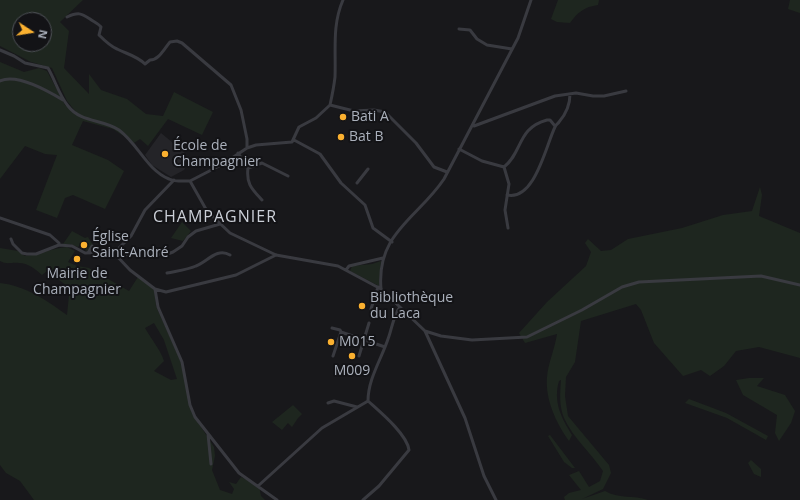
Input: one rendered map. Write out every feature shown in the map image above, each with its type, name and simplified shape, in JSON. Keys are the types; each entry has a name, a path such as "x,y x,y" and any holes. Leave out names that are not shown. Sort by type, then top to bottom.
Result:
{"street":[{"path":"294,140 299,127 316,118 330,105 335,78 335,31 338,13 343,0"},
{"path":"371,309 380,288 382,258 407,220 435,193 459,149 474,126 518,38 531,0"},
{"path":"67,17 75,13 84,14 99,24 101,27 99,35 107,42 115,48 139,58 145,64 157,57 170,42 177,41 230,83 241,110 247,139 247,148"},
{"path":"459,29 470,30 477,39 487,45 512,50"},
{"path":"0,50 27,64 48,68 64,101"},
{"path":"0,81 9,78 31,84 64,101 80,116 111,126 120,131 153,168 169,179 190,181 247,148 294,140 320,154 341,183 365,205 373,228 392,242"},
{"path":"474,126 555,96 570,94 604,96 626,91"},
{"path":"507,195 514,197 527,188 542,161 555,126 568,109 570,94"},
{"path":"330,105 354,111 374,110 385,112 416,143 434,167 447,172"},
{"path":"459,149 482,161 504,167 510,163 524,134 529,129 547,120 550,120 555,126"},
{"path":"238,153 248,168 247,175 249,185 262,200"},
{"path":"248,168 262,163 288,176"},
{"path":"504,167 509,184 505,210 508,228"},
{"path":"357,183 368,169"},
{"path":"114,253 131,236 145,210 174,180"},
{"path":"190,181 207,211 230,233 276,255 338,266 346,270 380,288 425,331 465,418 484,476 496,500"},
{"path":"0,218 50,235 59,242 59,245"},
{"path":"121,256 137,252 165,255 182,246 188,237 196,230 220,224"},
{"path":"11,239 13,244 22,253 27,254 42,252 59,245 72,246 88,253 114,253 121,256 130,270 156,289 168,292 236,275 276,255"},
{"path":"88,253 92,246 96,253"},
{"path":"167,273 197,266 219,253 226,252 230,255"},
{"path":"346,270 349,266 382,258"},
{"path":"425,331 454,339 521,338 582,310 622,287 648,281 761,276 800,285"},
{"path":"156,289 158,307 182,362 192,412 239,473 277,500"},
{"path":"363,500 379,486 409,450 408,444 392,424 368,401 368,390 385,347 396,312 400,307"},
{"path":"359,356 369,322"},
{"path":"332,328 385,347"},
{"path":"333,356 341,332"},
{"path":"328,403 334,401 357,407"},
{"path":"258,486 322,428 368,401"},
{"path":"208,434 211,464"}],"shaded area":[{"path":"0,0 83,0 60,22 69,31 64,68 89,94 89,74 101,90 127,99 146,114 163,116 174,92 213,112 202,135 168,119 148,146 140,139 134,143 113,129 83,121 72,145 108,160 124,171 105,209 73,195 65,198 57,218 36,210 57,155 45,154 25,146 0,179 0,62 24,72 39,68 47,71 65,105 80,117 67,101 52,68 31,62 0,46"},
{"path":"558,0 599,0 598,5 589,7 582,11 570,23 557,22 551,19"},
{"path":"790,0 800,0 800,13 788,9"},
{"name":"École de Champagnier","path":"161,133 184,152 189,160 184,170 171,177 152,165 145,155"},
{"path":"760,187 762,195 759,216 800,233 800,358 759,347 736,351 724,366 710,376 701,370 683,376 654,343 641,310 636,304 581,321 575,362 566,377 565,396 568,416 609,465 611,473 603,489 582,499 605,491 615,495 648,500 565,500 564,497 569,493 581,490 569,475 579,471 589,487 600,481 603,471 577,439 564,418 560,395 561,380 559,381 557,389 557,396 561,416 572,435 569,441 552,410 548,394 547,377 557,334 525,343 519,333 547,302 586,266 591,252 585,243 588,239 601,251 611,250 628,239 682,228 723,215 752,211"},
{"path":"182,222 191,231 183,241 171,238"},
{"path":"72,231 85,238 88,237 93,245 87,251 83,249 89,244 85,240 78,247 70,244 63,244"},
{"path":"67,247 75,251 68,262 77,266 89,268 129,291 138,277 155,290 156,306 182,364 192,413 214,447 215,456 212,470 220,490 232,494 234,489 229,482 236,484 241,477 259,486 261,496 265,500 34,500 20,481 6,473 0,465 0,283 27,290 67,315 69,295 67,286 47,271 42,275 28,265 22,263 7,263 0,261 0,248 18,251 25,256","holes":["154,323 164,340 177,379 171,380 154,371 164,361 158,348 145,328"]},
{"path":"381,261 379,286 350,271 352,266 372,264"},
{"path":"764,378 757,386 785,395 795,411 791,423 779,441 775,433 777,415 743,395 736,380"},
{"path":"689,399 726,413 768,436 766,440 727,418 685,403"},
{"path":"293,405 302,414 292,427 288,423 282,430 272,422"},
{"path":"550,435 575,468 572,468 564,462 548,436"},
{"path":"751,460 761,469 761,477 754,474 748,463"}],"place":[{"name":"Bati A","path":"343,117"},
{"name":"Bat B","path":"341,137"},
{"name":"École de Champagnier","path":"165,154"},
{"name":"Église Saint-André","path":"84,245"},
{"name":"Mairie de Champagnier","path":"77,259"},
{"name":"Bibliothèque du Laca","path":"362,306"},
{"name":"M015","path":"331,342"},
{"name":"M009","path":"352,356"}],"district":[{"name":"CHAMPAGNIER","path":"215,217"}]}
